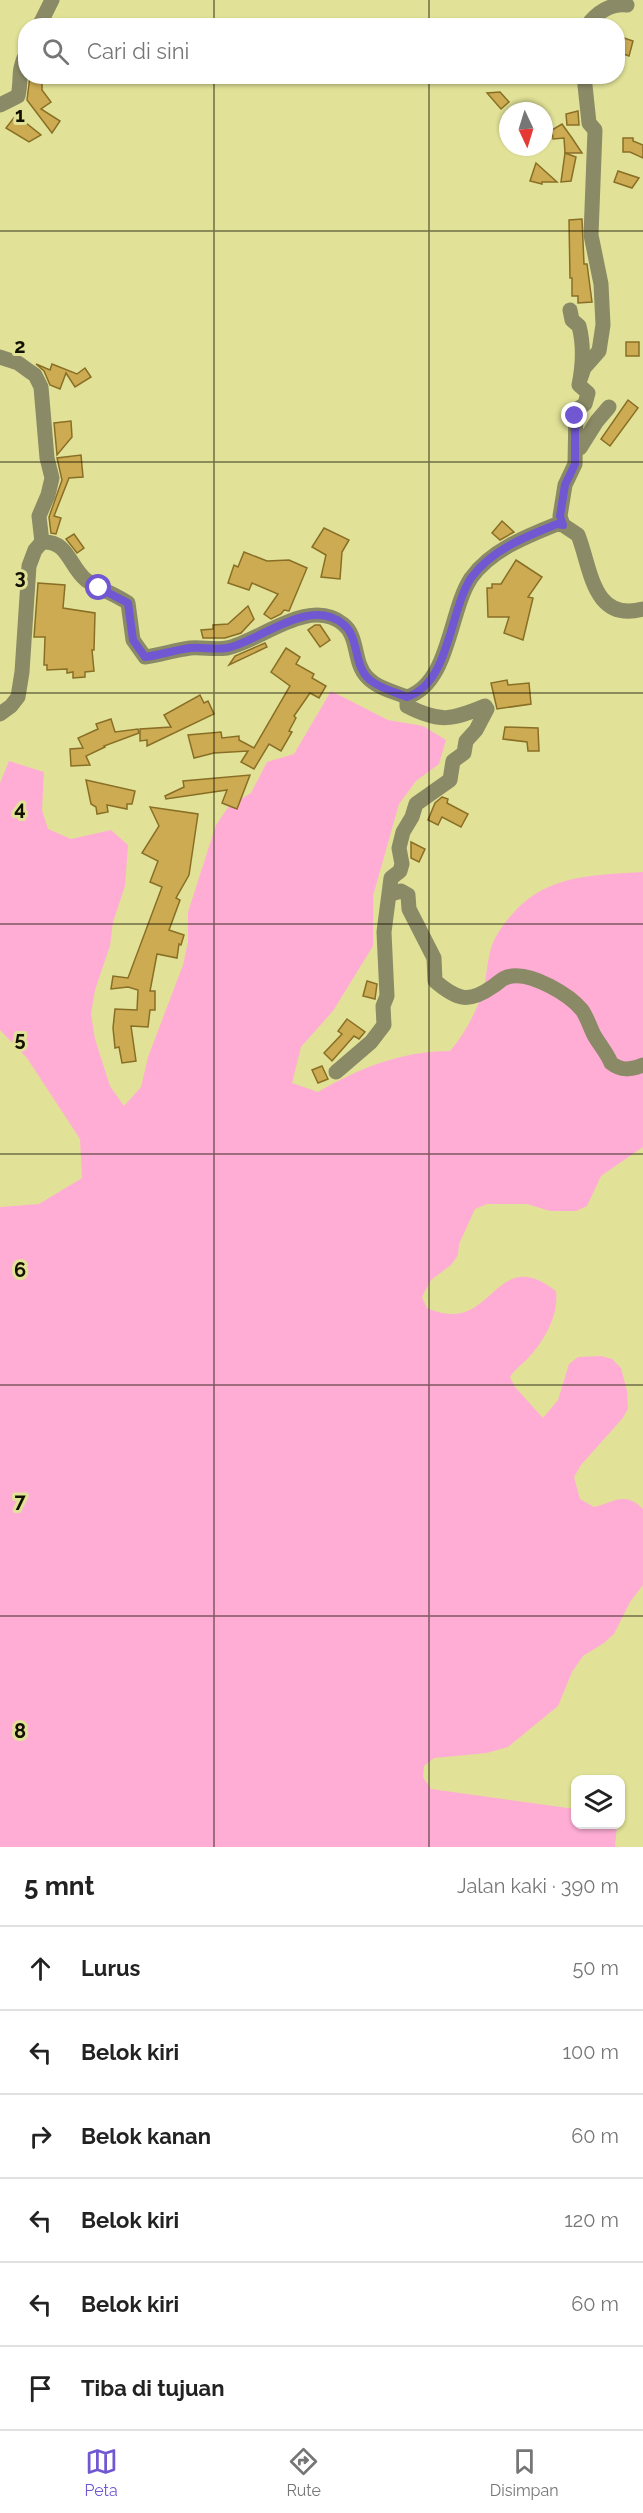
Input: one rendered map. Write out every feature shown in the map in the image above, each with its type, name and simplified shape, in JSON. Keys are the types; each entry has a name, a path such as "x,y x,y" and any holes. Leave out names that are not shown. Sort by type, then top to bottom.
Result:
{"street":[{"path":"43,18 52,0"},
{"path":"592,18 610,6 627,5"},
{"path":"0,105 18,96 20,84"},
{"path":"563,525 560,516 561,504 567,478 575,464 576,410 585,404 588,393 579,385 584,368 598,351 603,317 601,284 591,235 595,130 590,123 585,84"},
{"path":"570,310 572,321 579,326 581,332 583,352 581,377"},
{"path":"0,357 18,363 35,375 41,387 46,458 52,478 39,516 42,542 35,550 29,566 22,672 18,697 0,714"},
{"path":"576,449 580,448 609,406"},
{"path":"407,697 424,688 433,676 446,651 456,610 472,577 499,552 519,540 557,524 579,535 591,581 599,596 618,609 629,612 643,609"},
{"path":"42,542 58,544 80,574 88,581 128,603 133,640 145,657 191,648 228,648 277,625 302,617 329,616 346,626 362,672 369,680 407,697"},
{"path":"336,1072 371,1042 384,1025 383,1006 387,996 384,932 391,878 400,871 402,864 399,848 403,832 412,817 416,804 450,780 453,761 464,753 466,741 476,730 487,709 485,706 448,718 430,717 407,706 407,697"},
{"path":"390,894 401,891 408,896 409,909 434,958 435,981 451,995 463,999 474,996 493,986 502,978 512,976 522,975 534,979 547,985 581,1009 610,1063 629,1070 643,1065"}],"shaded area":[{"path":"331,691 388,720 423,726 446,740 439,764 416,781 399,804 373,896 373,946 333,1011 301,1047 292,1083 318,1092 349,1075 381,1062 415,1054 450,1051 465,1030 480,999 494,940 515,911 528,899 558,883 574,879 643,872 643,1147 601,1176 587,1206 576,1211 550,1211 527,1204 487,1204 475,1209 459,1244 458,1255 451,1265 431,1280 422,1297 427,1308 449,1314 467,1311 481,1303 505,1283 518,1277 535,1279 556,1291 553,1318 546,1334 530,1356 510,1377 515,1387 543,1418 558,1400 569,1364 578,1357 601,1356 612,1359 621,1368 627,1391 628,1409 622,1419 581,1465 574,1477 580,1499 594,1507 625,1499 631,1500 643,1509 643,1585 630,1602 614,1634 583,1656 572,1672 558,1706 508,1747 487,1753 434,1758 424,1766 423,1777 431,1789 571,1808 571,1829 617,1829 615,1847 0,1847 0,1207 39,1204 82,1178 80,1139 27,1058 0,1030 0,783 9,761 44,772 42,810 48,829 71,839 111,830 128,845 125,886 113,922 110,946 95,990 91,1014 95,1039 110,1086 124,1106 141,1087 148,1057 183,965 188,942 188,912 216,825 229,806 251,793 267,762 294,754"}],"building":[{"path":"625,38 633,41 629,56 625,55"},
{"path":"29,84 42,84 42,90 51,102 41,109 60,121 52,133 27,100"},
{"path":"500,92 509,102 499,102 499,107 487,93"},
{"path":"578,111 579,125 567,125 566,114"},
{"path":"16,115 41,135 29,142 6,128"},
{"path":"562,124 582,153 565,153 564,138 553,139 553,129"},
{"path":"623,138 633,138 633,141 643,145 643,158 630,152 623,152"},
{"path":"565,153 576,157 571,181 561,182"},
{"path":"536,163 557,182 542,182 542,184 530,181"},
{"path":"618,171 639,178 632,188 614,182"},
{"path":"582,219 584,264 587,264 592,302 578,303 578,296 572,296 572,278 570,278 569,220"},
{"path":"626,342 639,342 639,356 626,356"},
{"path":"36,364 50,370 52,364 77,374 85,368 91,377 75,387 66,373 60,389 50,385 44,371"},
{"path":"628,400 638,408 610,446 601,439"},
{"path":"71,421 72,437 57,455 54,423"},
{"path":"81,455 83,477 69,478 54,516 61,518 56,534 51,533 49,517 62,480 57,458"},
{"path":"502,521 514,532 500,540 492,533"},
{"path":"324,528 349,540 342,552 340,579 321,577 326,555 312,547"},
{"path":"74,534 84,548 77,553 66,539"},
{"path":"244,552 267,561 289,560 307,568 289,611 284,610 271,619 264,614 278,594 252,583 249,590 228,583 234,565 238,567"},
{"path":"516,560 542,577 528,597 533,598 523,640 504,633 509,617 488,617 487,588 492,588 492,584 501,584"},
{"path":"38,583 65,585 63,608 95,613 94,650 92,650 94,671 85,672 85,677 73,678 73,672 67,673 67,669 47,670 47,665 44,665 45,637 34,637"},
{"path":"248,606 254,619 241,633 225,638 203,638 201,630 213,629 213,625 228,624"},
{"path":"315,625 320,625 330,640 320,647 308,630"},
{"path":"265,643 267,647 229,665 235,656"},
{"path":"286,648 300,657 296,664 314,674 312,678 326,686 319,698 310,693 294,716 296,718 289,731 292,732 281,751 269,744 254,769 241,762 248,751 214,753 194,758 188,735 221,732 222,738 239,736 239,740 254,748 290,686 271,672"},
{"path":"507,680 508,685 529,683 531,704 497,709 491,683"},
{"path":"200,695 204,703 208,701 214,714 147,746 147,740 140,741 140,729 171,727 164,715"},
{"path":"111,719 115,732 138,729 139,733 104,746 86,756 90,765 71,766 70,749 83,748 78,738 98,729 96,724"},
{"path":"505,727 538,728 539,751 528,751 527,742 503,739"},
{"path":"250,775 237,809 222,803 227,790 166,799 165,796 184,787 183,781"},
{"path":"86,780 135,791 132,804 127,804 127,809 107,805 108,812 97,814 96,807 91,804"},
{"path":"442,797 448,799 447,803 468,814 461,827 442,817 438,825 428,820 435,803"},
{"path":"150,807 198,814 189,875 176,898 180,900 169,930 184,935 181,945 179,944 177,958 157,954 150,991 155,991 155,1010 150,1010 148,1027 131,1026 136,1061 122,1063 119,1047 115,1048 113,1028 115,1009 137,1010 138,990 128,987 111,989 113,976 128,978 162,887 150,882 158,861 142,853 159,826"},
{"path":"411,842 425,849 419,862 411,858"},
{"path":"367,981 377,984 375,999 363,996"},
{"path":"347,1019 365,1032 359,1039 354,1036 332,1061 324,1053 342,1034 338,1031"},
{"path":"322,1066 328,1079 318,1083 312,1070"}],"route":[{"path":"99,588 128,603 133,640 145,657 191,648 228,648 243,643 277,625 302,617 329,616 346,626 362,672 369,680 407,697 415,695 433,676 446,651 456,610 472,577 499,552 519,540 557,524 563,525 560,516 561,504 567,478 575,464 577,427 575,416"}]}
